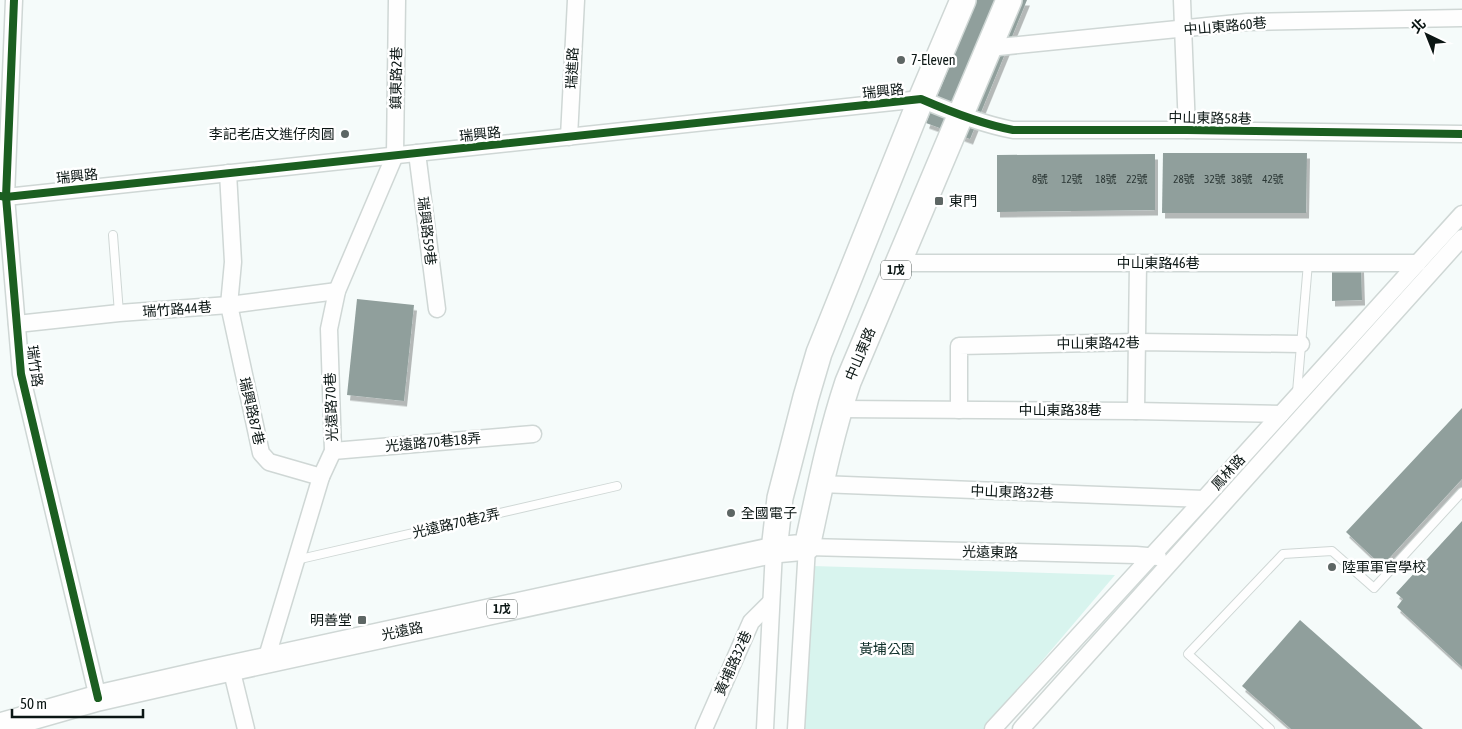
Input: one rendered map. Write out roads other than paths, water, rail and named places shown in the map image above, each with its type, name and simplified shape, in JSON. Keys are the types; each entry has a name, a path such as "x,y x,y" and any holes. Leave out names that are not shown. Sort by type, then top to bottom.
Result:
{"main road":[{"path":"774,550 780,498 819,353 963,0"},
{"name":"中山東路","path":"807,547 820,484 839,409 848,382 1009,0"},
{"name":"光遠路","path":"0,726 98,698 266,660 774,550 807,547"}],"street":[{"name":"瑞竹路","path":"14,0 3,196 21,374 98,698"},
{"name":"鎮東路2巷","path":"395,155 397,0"},
{"name":"瑞進路","path":"569,137 576,0"},
{"path":"1182,0 1187,130"},
{"name":"中山東路60巷","path":"989,48 1247,22 1462,18"},
{"name":"瑞興路","path":"3,196 921,99 959,116"},
{"name":"中山東路58巷","path":"959,116 990,126 1013,130 1187,130 1462,134"},
{"name":"瑞興路59巷","path":"417,153 437,309"},
{"name":"光遠路70巷","path":"266,660 321,477 333,451 329,329 337,291 395,155"},
{"name":"瑞興路87巷","path":"228,173 233,262 229,305 261,453 269,462 321,477"},
{"name":"鳳林路","path":"993,729 1282,414 1462,214"},
{"name":"鳳林路","path":"1021,729 1462,238"},
{"name":"中山東路46巷","path":"898,263 1418,263"},
{"path":"1136,411 1138,263"},
{"name":"瑞竹路44巷","path":"17,324 119,313 229,305 337,291"},
{"name":"中山東路42巷","path":"959,410 959,346 1137,342 1301,344"},
{"name":"中山東路38巷","path":"839,409 1282,414"},
{"name":"光遠路70巷18弄","path":"333,451 533,434"},
{"name":"中山東路32巷","path":"820,484 1204,499"},
{"name":"光遠東路","path":"807,547 1152,556 1173,560"},
{"name":"中山東路","path":"796,729 807,547"},
{"path":"765,729 774,550"},
{"name":"黃埔路32巷","path":"704,729 751,622 770,603"},
{"path":"231,668 246,729"}],"lane":[{"path":"112,235 119,313"},
{"path":"1296,397 1308,263"},
{"name":"光遠路70巷2弄","path":"296,560 617,486"},
{"path":"1270,729 1188,654 1283,554 1332,551 1374,588 1462,492"}],"place":[{"name":"7-Eleven","path":"901,60"},
{"name":"李記老店文進仔肉圓","path":"345,134"},
{"name":"東門","path":"939,201"},
{"name":"全國電子","path":"731,513"},
{"name":"陸軍軍官學校","path":"1332,567"},
{"name":"明善堂","path":"362,620"}],"park label":[{"name":"黃埔公園","path":"887,649"}]}
